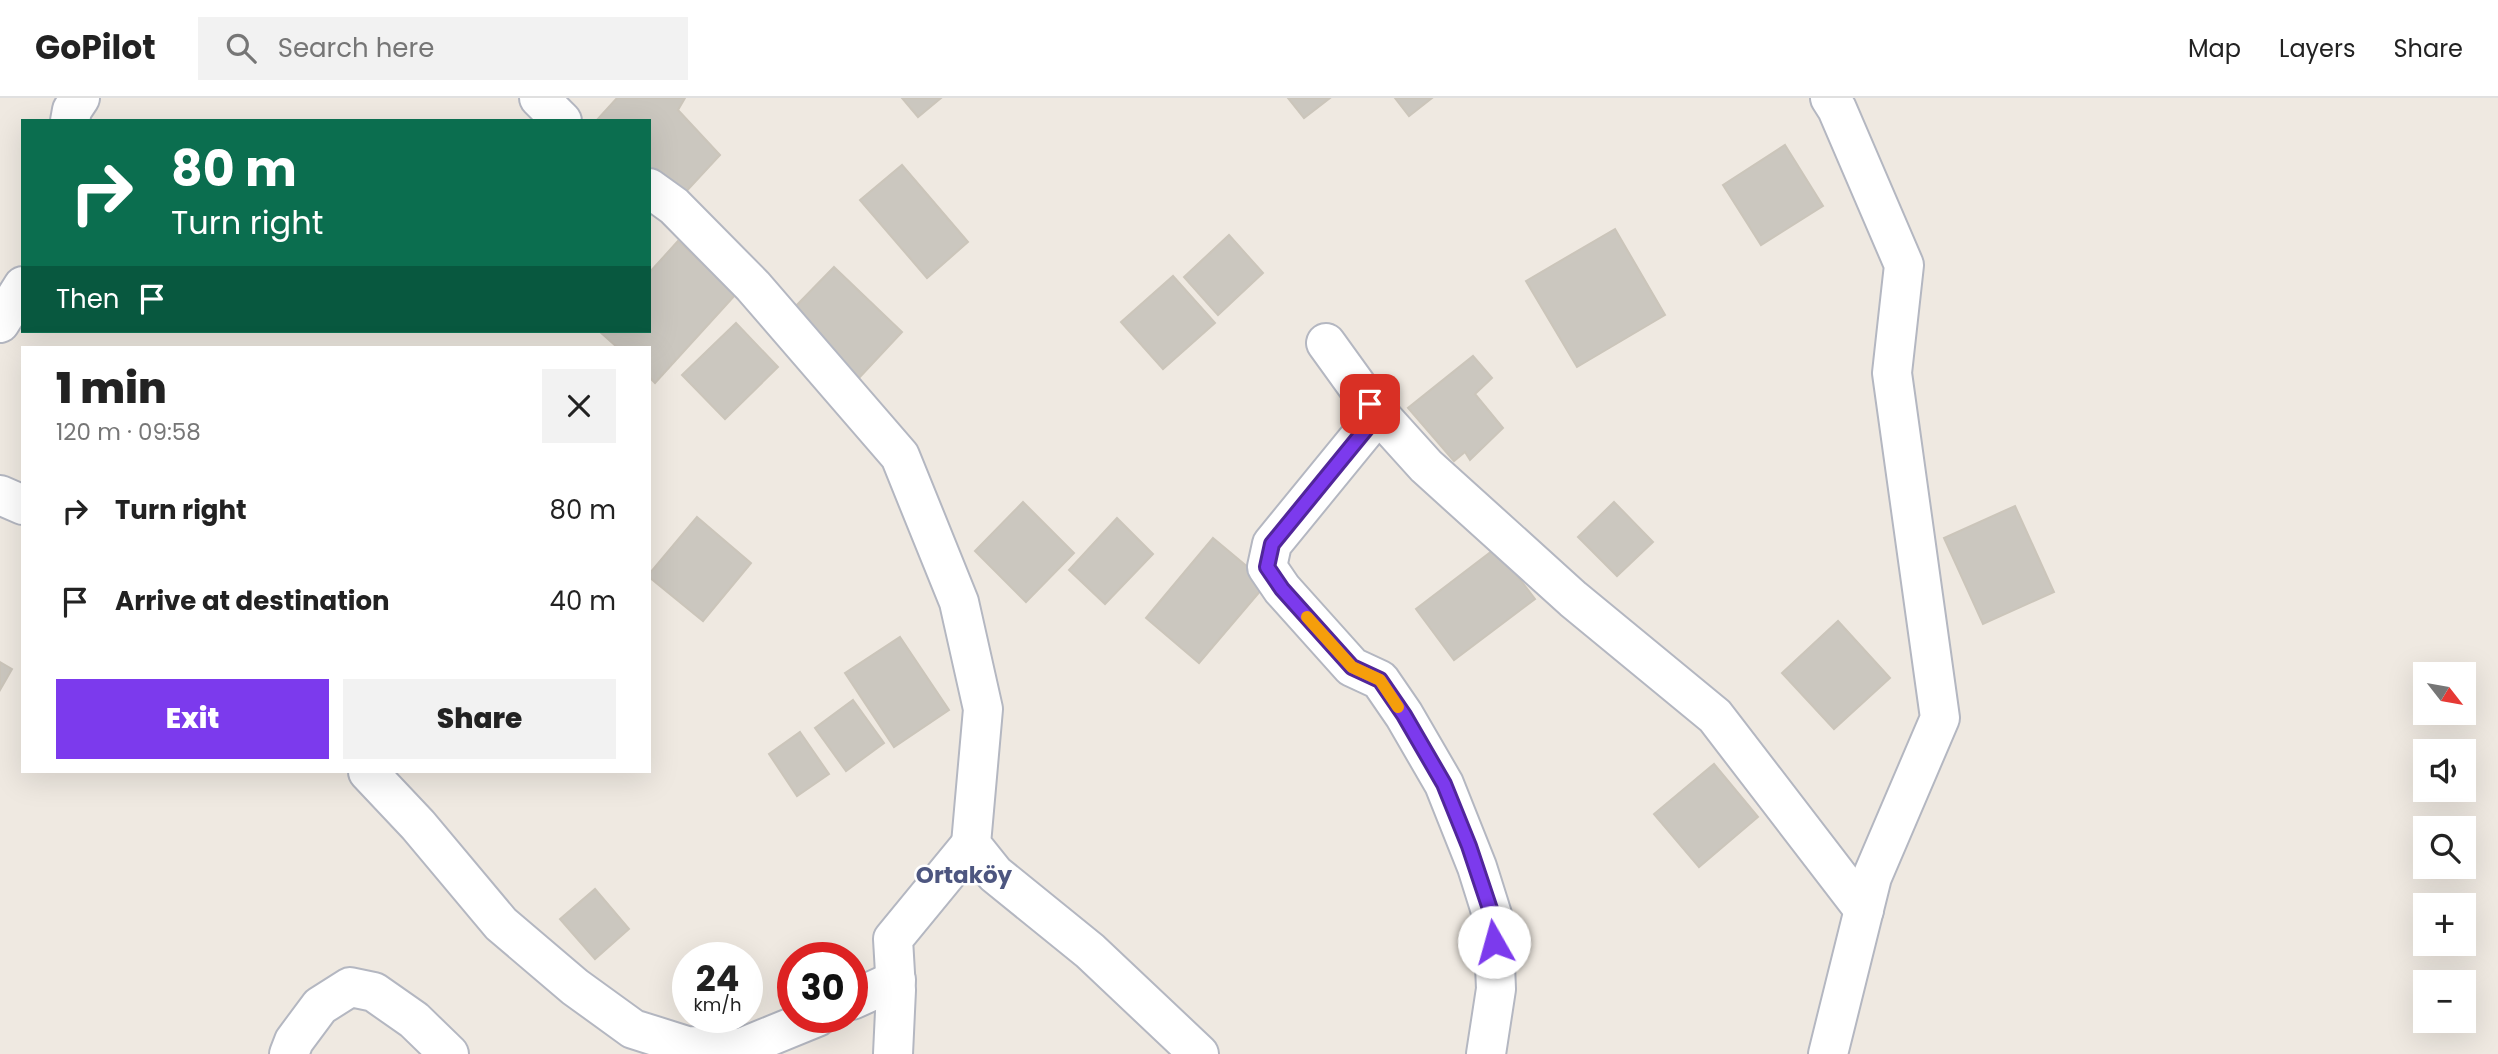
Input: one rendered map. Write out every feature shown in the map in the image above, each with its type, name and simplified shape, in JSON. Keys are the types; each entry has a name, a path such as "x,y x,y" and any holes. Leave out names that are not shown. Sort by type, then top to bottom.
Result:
{"street":[{"path":"70,119 72,110 80,98"},
{"path":"539,98 560,119"},
{"path":"1828,1054 1872,877 1940,718 1892,373 1904,265 1837,108 1830,98"},
{"path":"651,189 674,206 753,286 900,456 960,602 983,709 971,844 893,939 896,980 893,1054"},
{"path":"0,323 21,289"},
{"path":"1326,344 1379,413 1426,466 1573,599 1715,716 1864,910"},
{"path":"1379,413 1272,544 1267,567 1282,589 1352,667 1380,680 1444,784 1477,867 1493,918 1496,989 1486,1054"},
{"path":"0,495 21,504"},
{"path":"369,773 418,825 501,924 575,987 633,1029 665,1047 741,1048 778,1033"},
{"path":"971,844 995,874 1090,951 1199,1054"},
{"path":"868,993 896,980"},
{"path":"289,1054 294,1041 320,1006 350,987 374,992 414,1020 449,1054"}],"building":[{"path":"617,98 685,98 678,110 720,155 683,195 651,169 651,119 598,119"},
{"path":"902,98 941,98 918,117"},
{"path":"1288,98 1330,98 1304,118"},
{"path":"1395,98 1432,98 1409,116"},
{"path":"1785,145 1823,206 1761,245 1723,185"},
{"path":"902,165 968,242 927,278 860,200"},
{"path":"1615,229 1665,315 1577,367 1526,281"},
{"path":"1229,235 1263,273 1218,315 1184,277"},
{"path":"678,241 736,294 655,383 651,379 651,346 616,346 601,333 651,333 651,271"},
{"path":"834,267 902,332 858,379 789,313"},
{"path":"1173,276 1215,323 1163,369 1121,322"},
{"path":"736,323 778,367 725,419 682,375"},
{"path":"1473,356 1492,378 1475,394 1503,428 1470,460 1465,452 1454,461 1408,408"},
{"path":"1023,502 1074,553 1026,602 975,551"},
{"path":"1614,502 1653,542 1617,576 1578,537"},
{"path":"2015,506 2054,592 1983,624 1944,538"},
{"path":"697,517 751,563 703,621 651,579 651,572"},
{"path":"1117,518 1153,554 1105,604 1069,570"},
{"path":"1213,538 1267,583 1199,663 1146,618"},
{"path":"1496,548 1535,599 1454,660 1416,609"},
{"path":"1838,621 1890,678 1834,729 1782,673"},
{"path":"900,637 949,710 894,747 845,673"},
{"path":"0,662 12,669 0,690"},
{"path":"853,700 884,743 846,771 815,728"},
{"path":"800,732 829,774 797,796 769,754"},
{"path":"1714,764 1758,817 1699,867 1654,814"},
{"path":"595,889 629,929 595,959 560,919"}],"slow traffic":[{"path":"1307,617 1352,667 1380,680 1398,707"}],"district":[{"name":"Ortaköy","path":"964,875"}],"route":[{"path":"1370,404 1379,413 1272,544 1267,567 1282,589 1352,667 1380,680 1404,715 1444,784 1469,846 1493,918 1494,942"}]}
